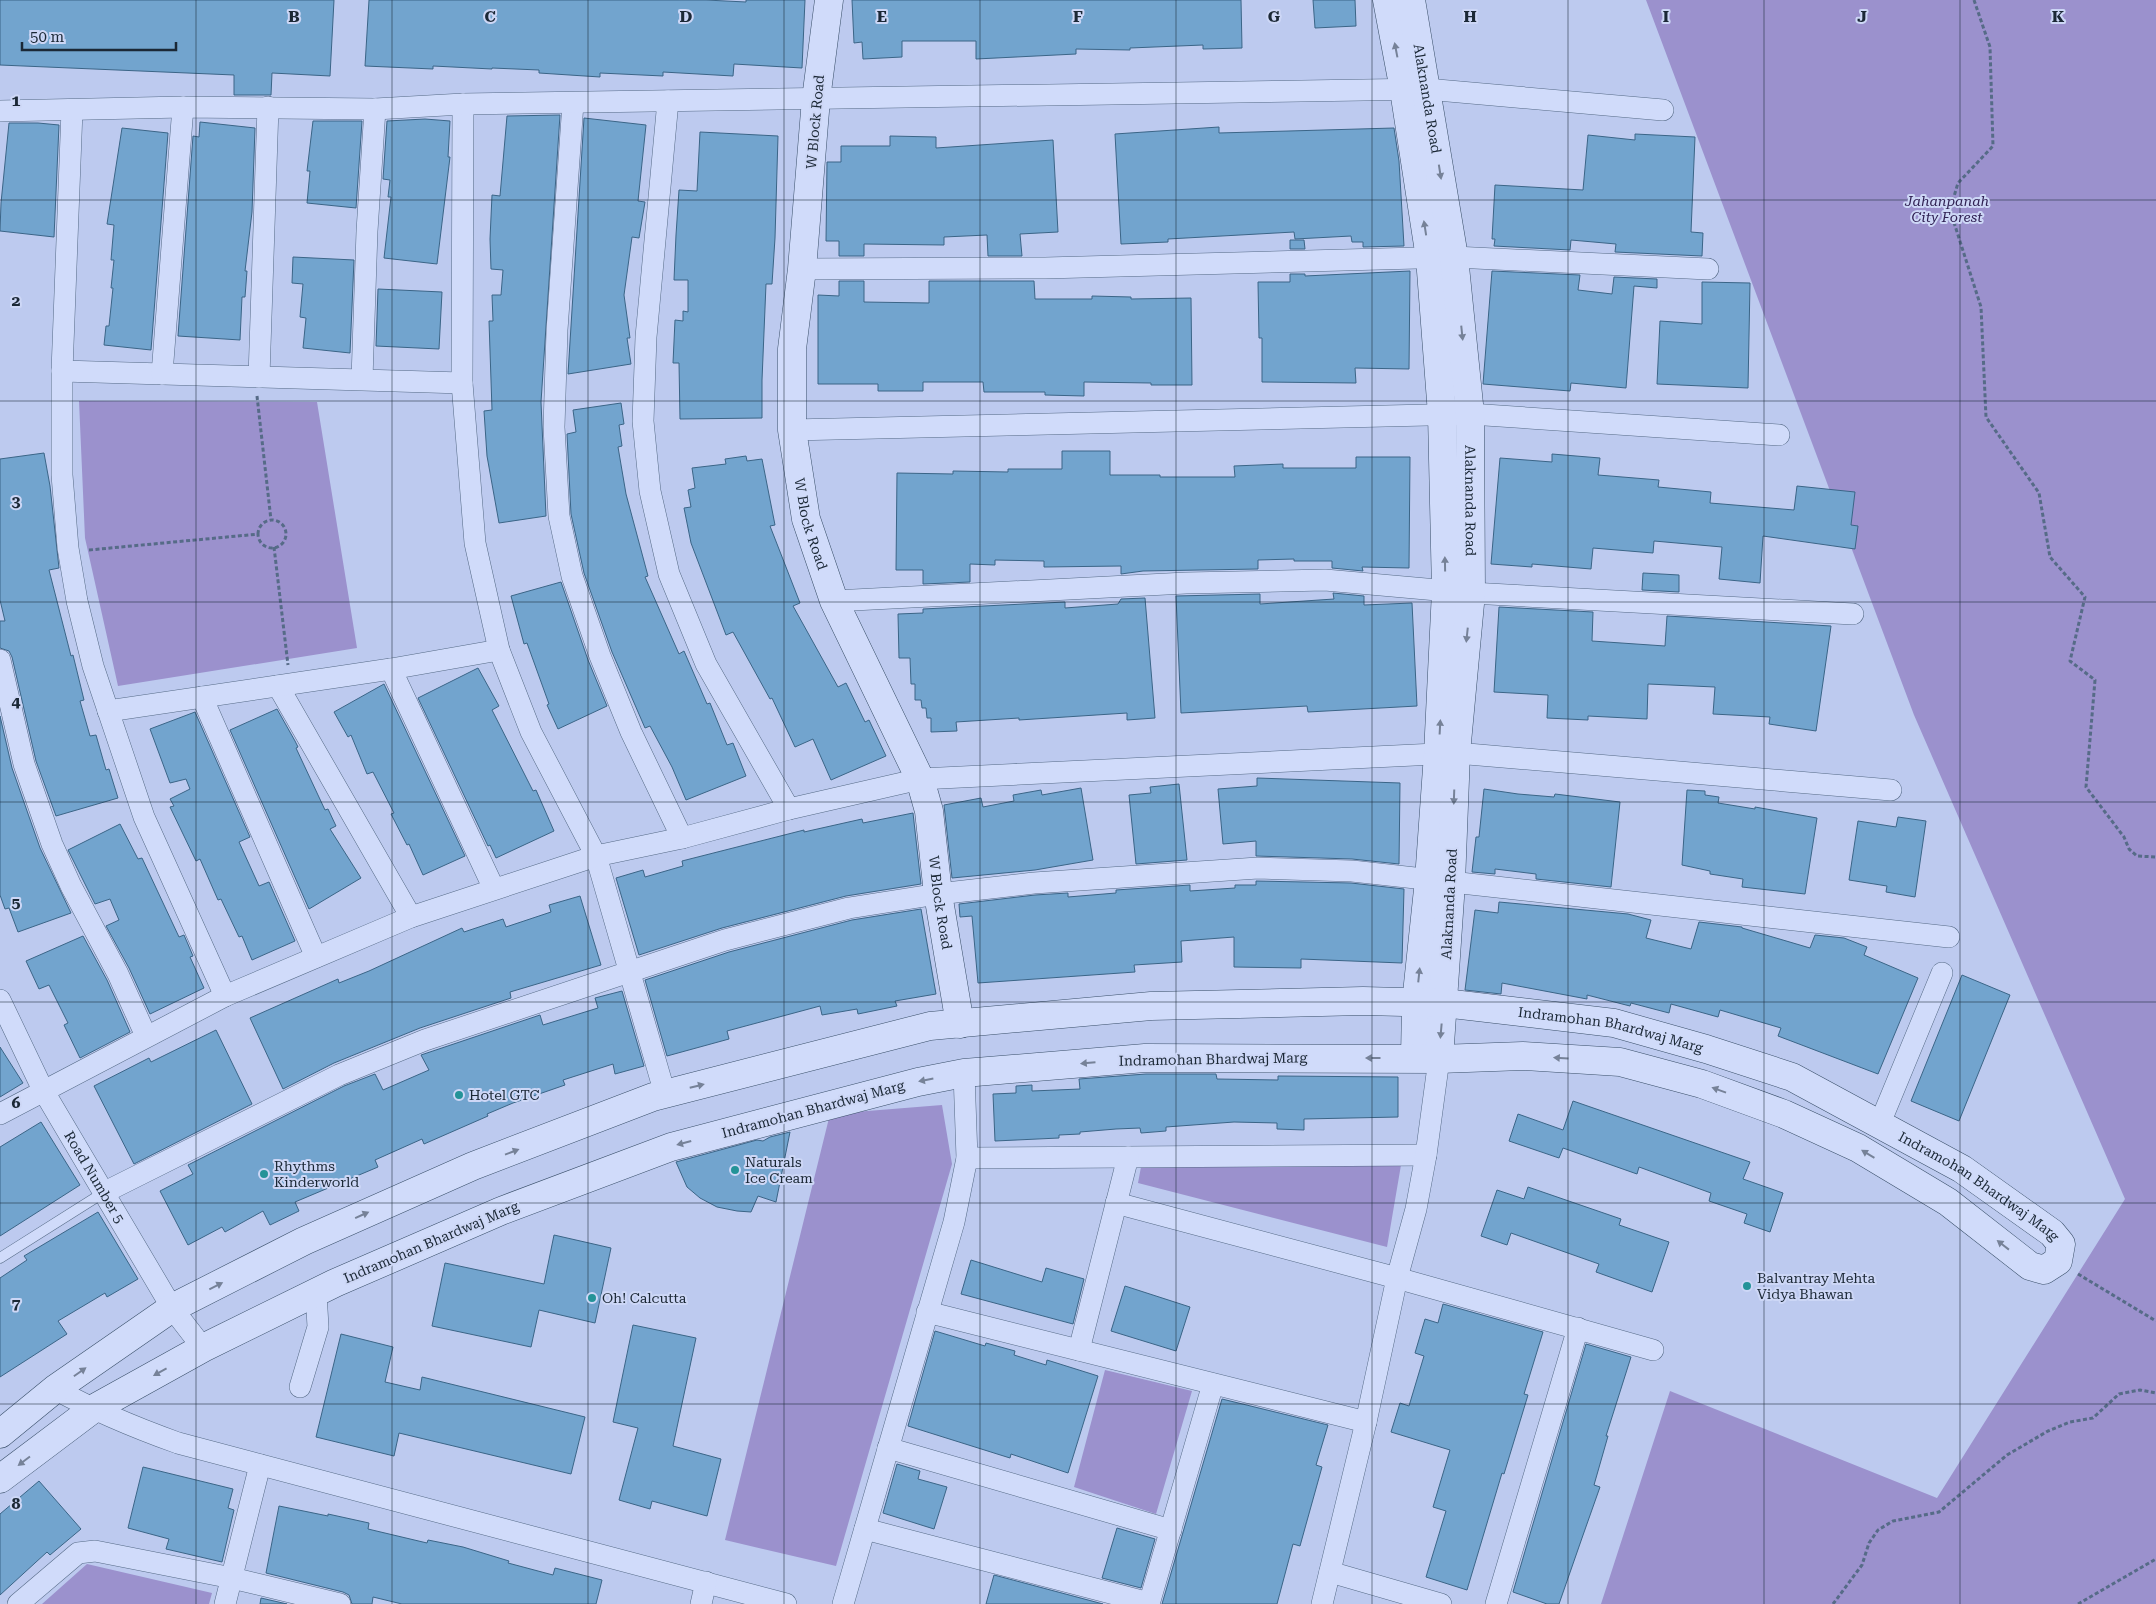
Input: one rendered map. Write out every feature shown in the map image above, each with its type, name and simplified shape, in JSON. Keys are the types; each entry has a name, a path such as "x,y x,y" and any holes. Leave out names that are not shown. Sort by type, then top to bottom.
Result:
{"street":[{"name":"W Block Road","path":"829,0 816,99 802,269 792,349 792,430 806,519 834,601 920,779 929,811 938,894 960,1024"},
{"path":"1387,0 1415,89"},
{"name":"Alaknanda Road","path":"1411,0 1415,89 1470,414 1440,881 1444,1004 1427,1058"},
{"path":"0,111 183,107 375,109 463,104 1415,89 1663,110"},
{"path":"668,101 646,337 643,421 650,491 668,574 706,664 790,809"},
{"path":"573,102 559,302 554,427 559,516 572,576 600,656 631,732 682,838"},
{"path":"463,104 462,383 475,544 499,650 531,732 596,856 628,972 665,1094"},
{"path":"162,374 183,107"},
{"path":"256,376 268,107"},
{"path":"362,379 367,231 375,109"},
{"path":"72,110 62,371 62,475 68,548 92,666 144,817 225,996"},
{"path":"802,269 1045,268 1442,257 1708,269"},
{"path":"1442,257 1442,414 1459,592"},
{"path":"62,371 462,383"},
{"path":"792,430 1470,414 1780,435"},
{"path":"834,601 1186,583 1325,580 1459,592 1853,614"},
{"path":"108,711 392,669 499,650"},
{"path":"0,660 24,764 52,844 71,886 118,974 146,1036"},
{"path":"392,669 494,889"},
{"path":"285,684 411,916"},
{"path":"202,697 316,957"},
{"path":"0,1114 42,1090 225,996 411,916 596,856 682,838 790,809 920,779 1447,754 1891,790"},
{"path":"103,1193 339,1075 425,1040 725,940 839,911 938,894 1034,883 1258,868 1352,871 1949,937"},
{"path":"1322,1604 1366,1422 1397,1278 1416,1209 1426,1155 1427,1058 1416,1002 1440,881"},
{"path":"1880,1123 1942,973"},
{"name":"Road Number 5","path":"0,1000 42,1090 172,1308 202,1348"},
{"name":"Indramohan Bhardwaj Marg","path":"0,1434 55,1389 172,1308 304,1241 473,1166 665,1094 930,1026 1151,1006 1363,1001 1444,1004 1540,1014 1623,1026 1706,1048 1792,1077 1962,1169 2052,1233 2062,1244 2058,1261 2044,1270 2030,1266 1948,1202 1858,1148 1784,1114 1702,1084 1620,1062 1523,1056 1145,1058 964,1073 918,1082 671,1147 501,1211 316,1292 202,1348 93,1409 0,1479"},
{"path":"843,1604 954,1222 967,1158 964,1073"},
{"path":"967,1158 1426,1155"},
{"path":"1079,1350 1128,1157"},
{"path":"1116,1203 1397,1278 1652,1350"},
{"path":"300,1386 318,1327 316,1292"},
{"path":"927,1312 1366,1422"},
{"path":"1496,1604 1578,1328"},
{"path":"865,1529 1149,1604 1213,1384"},
{"path":"55,1389 131,1426 178,1443 786,1604"},
{"path":"888,1448 1171,1530"},
{"path":"225,1604 260,1465"},
{"path":"18,1604 78,1553 95,1551 232,1578 340,1604"},
{"path":"1330,1572 1441,1604"},
{"path":"701,1604 706,1582"}],"lane":[{"path":"0,1258 103,1193"}],"path":[{"path":"1974,0 1990,47 1993,146 1958,184 1950,210 1981,307 1986,417 2039,493 2050,558 2085,597 2070,661 2095,680 2086,787 2124,837 2129,849 2137,856 2156,857"},
{"path":"256,376 271,520"},
{"path":"271,520 282,524 286,530 284,543 269,548 261,542 259,534 262,524 271,520"},
{"path":"68,548 87,550 259,534"},
{"path":"274,547 285,684"},
{"path":"2058,1261 2089,1282 2156,1321"},
{"path":"1833,1604 1862,1565 1869,1543 1878,1530 1893,1521 1939,1512 2007,1455 2070,1422 2093,1418 2119,1394 2140,1390 2156,1393"},
{"path":"2078,1604 2156,1559"}],"green space":[{"name":"Jahanpanah City Forest","path":"1646,0 2156,0 2156,1604 1601,1604 1670,1391 1937,1498 2125,1199 1914,715"},
{"path":"79,401 317,402 357,648 118,686 85,538"},
{"path":"942,1105 952,1164 836,1566 725,1540 830,1114"},
{"path":"1401,1165 1387,1247 1138,1183 1141,1167"},
{"path":"1105,1370 1192,1391 1156,1514 1074,1487"},
{"path":"87,1564 212,1593 209,1604 42,1604"}],"building":[{"path":"0,0 334,0 330,76 272,73 271,95 234,95 234,75 0,65"},
{"path":"369,0 706,0 746,2 746,0 805,0 802,68 734,64 733,76 663,72 663,76 600,73 600,77 539,73 539,70 433,66 433,69 365,66"},
{"path":"852,0 1241,0 1242,48 1203,49 1203,45 1130,48 1130,50 1076,49 1076,54 976,59 976,41 902,41 902,57 863,59 862,42 854,43"},
{"path":"1313,0 1355,0 1356,26 1315,28"},
{"path":"560,115 541,402 546,516 499,523 487,456 484,411 492,410 489,321 493,321 492,295 501,295 503,270 491,269 492,195 500,196 507,116"},
{"path":"584,118 646,125 638,201 645,202 639,238 632,237 624,295 630,338 627,338 631,364 568,374"},
{"path":"425,119 450,121 448,157 450,157 437,264 384,258 391,197 388,197 390,180 383,179 387,121"},
{"path":"313,121 362,121 356,208 307,203 310,171 307,171"},
{"path":"200,122 255,128 252,212 245,271 247,271 245,297 242,297 240,340 178,336 193,136 199,137"},
{"path":"9,123 59,125 54,237 0,231"},
{"path":"1219,127 1219,133 1394,128 1399,161 1404,246 1363,247 1363,242 1352,242 1351,236 1295,239 1294,232 1168,239 1168,242 1121,244 1115,134"},
{"path":"122,128 168,133 151,350 104,345 106,326 109,326 114,260 111,260 114,225 107,224"},
{"path":"700,132 778,136 772,284 766,284 762,418 680,419 679,363 673,363 675,320 683,321 683,311 688,312 688,280 674,280 679,190 697,191"},
{"path":"1635,134 1695,137 1691,232 1703,233 1702,256 1615,252 1616,244 1571,240 1570,250 1494,246 1495,239 1492,239 1495,185 1583,190 1588,135 1635,140"},
{"path":"890,136 936,137 936,148 1053,140 1058,232 1020,234 1022,256 988,256 987,235 944,237 944,245 864,244 864,256 839,256 839,241 826,241 827,162 841,162 841,146 890,146"},
{"path":"1290,240 1304,240 1305,249 1290,249"},
{"path":"293,257 354,260 350,353 303,348 306,318 300,317 303,284 292,283"},
{"path":"1410,271 1409,369 1355,368 1356,383 1262,382 1262,338 1259,338 1258,282 1290,282 1290,274 1305,274 1305,276"},
{"path":"1492,271 1580,275 1578,290 1612,294 1614,277 1657,279 1657,288 1634,286 1626,388 1571,383 1570,391 1483,384"},
{"path":"839,281 864,281 864,302 929,303 929,281 1034,281 1035,299 1092,299 1092,296 1131,297 1131,299 1191,298 1192,385 1084,382 1084,396 1045,395 1045,392 984,392 983,382 923,382 923,391 878,391 878,384 818,384 818,295 839,296"},
{"path":"1702,282 1750,283 1748,388 1657,384 1660,321 1702,324"},
{"path":"378,289 442,292 439,349 376,346"},
{"path":"621,403 624,424 619,425 622,446 618,447 626,494 648,576 645,577 679,654 684,651 707,704 710,703 727,745 733,743 746,776 686,800 672,767 650,726 645,728 612,652 584,573 571,514 567,434 576,432 573,410"},
{"path":"1062,451 1110,451 1110,475 1160,475 1160,477 1235,477 1234,466 1283,464 1283,468 1356,468 1356,457 1410,457 1409,568 1362,567 1363,571 1332,568 1332,561 1294,561 1294,559 1258,560 1258,569 1143,571 1121,574 1121,566 1044,567 1044,561 995,560 995,565 970,564 970,582 923,584 923,570 896,570 897,473 953,474 953,471 1008,472 1008,469 1062,469"},
{"path":"44,453 50,486 59,568 49,570 71,656 73,655 84,700 80,701 90,736 96,735 106,770 109,769 118,798 56,816 36,761 12,657 9,651 0,648 0,621 5,621 0,600 0,459"},
{"path":"1552,454 1600,458 1598,475 1659,480 1658,487 1711,492 1710,503 1794,510 1797,486 1855,492 1851,525 1858,526 1855,549 1763,536 1760,583 1719,579 1722,547 1654,541 1653,553 1593,548 1591,569 1532,564 1532,567 1491,564 1500,458 1552,462"},
{"path":"746,456 747,461 762,459 775,525 770,526 800,603 793,606 838,687 846,683 865,722 869,720 886,756 831,780 813,739 795,747 772,698 770,699 733,632 726,635 691,543 684,508 691,507 688,490 695,488 692,468 726,464 725,459"},
{"path":"1643,573 1679,575 1679,592 1642,590"},
{"path":"561,582 588,660 607,706 558,729 547,705 549,704 527,643 524,644 511,596"},
{"path":"1333,593 1364,596 1364,605 1412,603 1417,706 1308,712 1307,706 1181,713 1176,596 1260,594 1260,604 1334,599"},
{"path":"1145,598 1155,718 1127,720 1127,713 1019,720 1019,718 956,722 957,731 931,732 931,718 927,718 926,708 922,708 921,700 915,700 915,684 911,684 910,658 899,658 898,614 923,613 923,609 1065,602 1065,608 1118,604 1121,599"},
{"path":"1499,607 1593,612 1592,641 1665,646 1667,616 1831,626 1816,731 1769,724 1770,717 1713,714 1715,687 1648,684 1647,719 1588,716 1588,720 1547,718 1548,695 1494,692"},
{"path":"478,668 499,706 492,710 533,791 536,790 554,831 496,858 490,845 488,846 418,698"},
{"path":"384,684 465,856 423,875 409,844 407,845 391,814 394,813 373,772 367,774 351,735 348,737 334,712"},
{"path":"277,709 298,747 296,748 325,810 328,809 336,826 330,829 361,878 309,909 230,730"},
{"path":"195,712 250,837 239,842 259,886 269,882 295,941 252,960 242,936 239,937 221,899 218,900 200,859 196,861 170,807 174,806 170,799 190,789 186,779 170,783 150,729"},
{"path":"0,716 12,768 40,848 71,913 18,932 9,908 5,909 0,895"},
{"path":"1257,778 1400,783 1399,864 1352,859 1256,856 1256,841 1223,844 1218,789 1257,786"},
{"path":"1179,784 1187,860 1136,864 1129,795 1151,793 1150,787"},
{"path":"1081,788 1093,860 1035,870 952,878 944,805 981,798 983,807 1014,801 1013,795 1041,790 1042,795"},
{"path":"1484,789 1554,797 1555,794 1620,802 1611,887 1536,879 1536,874 1495,869 1495,874 1472,872 1476,837 1479,837"},
{"path":"1687,790 1705,791 1705,795 1719,797 1718,803 1755,809 1755,807 1817,818 1805,894 1742,887 1743,879 1710,874 1710,871 1682,865"},
{"path":"913,813 921,884 846,896 722,928 639,955 616,878 643,870 645,877 683,866 682,861 804,830 804,832 862,819 863,823"},
{"path":"1898,817 1926,821 1915,897 1886,892 1887,886 1849,880 1858,821 1896,827"},
{"path":"120,824 138,859 142,858 179,937 184,935 193,956 190,957 204,988 150,1014 129,968 106,926 119,920 110,899 95,904 68,850"},
{"path":"1256,881 1351,883 1404,889 1402,963 1301,959 1301,968 1234,967 1234,937 1181,941 1182,962 1134,965 1135,972 978,983 972,916 960,917 959,904 1035,895 1068,893 1068,897 1116,893 1116,890 1190,885 1190,891 1235,888 1235,885 1256,885"},
{"path":"580,896 601,965 510,992 511,998 420,1028 334,1063 283,1089 250,1018 338,979 339,983 369,971 462,928 464,932 503,919 506,927 551,912 549,905"},
{"path":"1499,902 1628,914 1651,920 1646,938 1691,949 1699,922 1742,927 1810,948 1815,935 1844,938 1867,947 1864,955 1918,978 1878,1074 1778,1036 1781,1028 1720,1010 1718,1017 1671,1004 1669,1013 1631,1003 1630,1006 1587,995 1587,999 1502,983 1501,994 1465,990 1475,910 1498,913"},
{"path":"921,909 936,994 895,1001 897,1006 858,1014 857,1009 822,1015 820,1006 727,1031 729,1039 667,1056 645,980 729,952 852,920"},
{"path":"83,936 107,980 130,1032 80,1058 64,1025 68,1023 49,985 39,989 26,961"},
{"path":"1962,975 2010,995 1959,1121 1911,1101"},
{"path":"622,991 644,1066 615,1074 613,1064 563,1080 565,1085 513,1103 424,1144 422,1139 375,1160 378,1167 295,1202 299,1211 270,1225 263,1211 225,1232 222,1227 188,1245 160,1191 193,1174 188,1165 344,1086 375,1074 383,1090 429,1070 421,1055 540,1015 543,1025 598,1008 595,998"},
{"path":"216,1030 252,1104 134,1164 94,1086 149,1058 151,1062"},
{"path":"0,1047 23,1083 0,1097"},
{"path":"1146,1074 1216,1074 1217,1079 1278,1080 1278,1076 1398,1077 1398,1117 1304,1119 1304,1130 1277,1129 1277,1123 1234,1122 1166,1127 1166,1131 1141,1133 1140,1128 1116,1129 1059,1135 1059,1138 995,1141 993,1094 1016,1093 1016,1086 1032,1085 1032,1091 1080,1089 1079,1079"},
{"path":"1573,1101 1750,1162 1743,1179 1783,1193 1770,1232 1744,1223 1747,1214 1709,1201 1711,1193 1639,1167 1637,1174 1563,1148 1559,1158 1509,1141 1518,1114 1563,1130"},
{"path":"41,1122 80,1185 0,1236 0,1147"},
{"path":"790,1132 776,1202 758,1196 751,1212 717,1207 700,1198 687,1187 676,1162 757,1140 763,1141 770,1137"},
{"path":"1528,1187 1621,1219 1619,1225 1669,1242 1652,1292 1596,1272 1599,1264 1511,1233 1507,1245 1481,1236 1497,1190 1524,1199"},
{"path":"98,1212 138,1279 107,1297 105,1293 58,1321 67,1334 0,1377 0,1278 27,1260 24,1256"},
{"path":"554,1235 611,1248 595,1323 539,1310 531,1347 432,1326 445,1263 544,1284"},
{"path":"971,1260 1042,1282 1046,1268 1084,1279 1073,1324 961,1294"},
{"path":"1125,1286 1190,1307 1176,1351 1111,1331"},
{"path":"1443,1304 1543,1332 1524,1394 1528,1395 1504,1474 1502,1473 1467,1590 1426,1577 1446,1511 1433,1507 1450,1450 1391,1432 1400,1403 1409,1406 1424,1356 1415,1353 1425,1319 1438,1323"},
{"path":"633,1325 696,1338 673,1446 721,1459 707,1516 652,1501 650,1509 619,1500 638,1428 613,1422"},
{"path":"935,1331 985,1346 986,1343 1015,1351 1014,1355 1046,1365 1047,1360 1098,1376 1068,1473 1011,1454 1010,1458 908,1426"},
{"path":"341,1334 393,1347 385,1382 420,1390 422,1377 585,1417 571,1474 399,1433 394,1456 316,1437"},
{"path":"1586,1344 1631,1357 1606,1436 1608,1436 1594,1485 1600,1487 1559,1604 1547,1604 1513,1592"},
{"path":"1222,1399 1328,1425 1316,1465 1322,1467 1300,1546 1293,1544 1277,1604 1162,1604"},
{"path":"897,1464 920,1471 918,1479 947,1487 934,1529 883,1513"},
{"path":"143,1467 233,1489 228,1508 234,1510 222,1562 166,1549 169,1539 128,1528"},
{"path":"39,1481 81,1529 50,1555 47,1552 0,1595 0,1514"},
{"path":"279,1506 369,1523 368,1529 427,1543 428,1540 463,1547 509,1561 508,1563 553,1575 555,1568 602,1580 596,1604 402,1604 373,1597 372,1604 352,1604 349,1595 343,1592 266,1573"},
{"path":"1117,1528 1155,1539 1141,1588 1102,1578"},
{"path":"994,1575 1103,1604 986,1604"},
{"path":"261,1598 287,1604 260,1604"}],"place":[{"name":"Hotel GTC","path":"459,1095"},
{"name":"Naturals Ice Cream","path":"735,1170"},
{"name":"Rhythms Kinderworld","path":"264,1174"},
{"name":"Balvantray Mehta Vidya Bhawan","path":"1747,1286"},
{"name":"Oh! Calcutta","path":"592,1298"}]}
